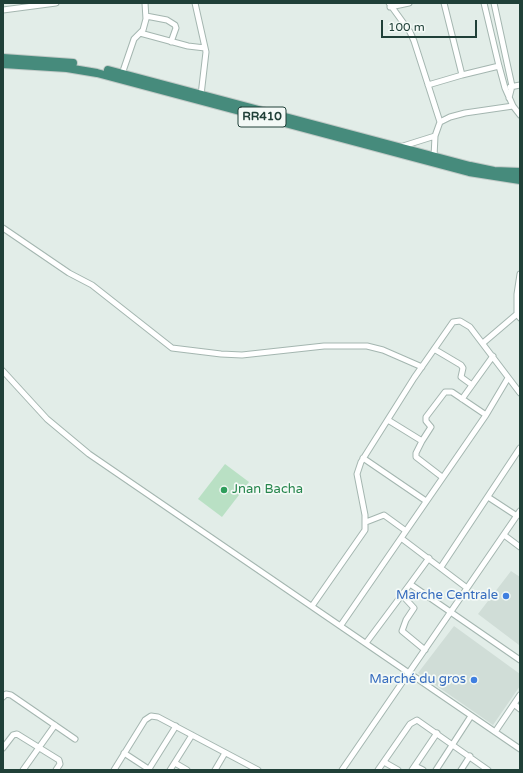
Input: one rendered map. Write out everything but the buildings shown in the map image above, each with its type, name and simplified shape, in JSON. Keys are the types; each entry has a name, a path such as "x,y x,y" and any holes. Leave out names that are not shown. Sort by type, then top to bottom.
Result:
{"highway":[{"name":"RR410","path":"3,58 67,63 122,74 482,169 520,172"},
{"name":"RR410","path":"3,64 67,68 97,73 469,172 520,180"}],"street":[{"path":"3,10 56,3"},
{"path":"122,74 132,43 143,30 146,16 146,3"},
{"path":"195,3 205,48 201,95"},
{"path":"390,5 409,3"},
{"path":"444,3 462,75"},
{"path":"484,3 505,88 513,106 520,116"},
{"path":"494,3 512,86 509,98"},
{"path":"390,5 410,32 440,122 435,136 434,157"},
{"path":"146,16 167,20 175,25 176,28 171,42"},
{"path":"140,34 171,42 205,48"},
{"path":"428,85 499,66"},
{"path":"505,88 520,85"},
{"path":"440,122 450,117 465,113 513,106"},
{"path":"399,147 435,136"},
{"path":"3,228 68,273 92,285 172,348 242,355 324,346 367,346 384,350 422,367"},
{"path":"483,343 519,316 517,294 520,274"},
{"path":"312,606 362,534 366,522 358,474 363,458 450,326 457,321 470,327 520,394"},
{"path":"434,349 461,366 463,368 460,376 472,386"},
{"path":"462,399 493,356"},
{"path":"3,371 47,419 89,454 341,625 409,674 520,748"},
{"path":"341,625 486,414 508,378"},
{"path":"442,477 416,457 416,452 430,429 426,421 426,417 443,393 450,392 486,414"},
{"path":"388,420 422,441"},
{"path":"441,568 520,448"},
{"path":"363,458 426,501"},
{"path":"488,497 516,516"},
{"path":"342,770 520,511"},
{"path":"366,522 384,516 406,531"},
{"path":"504,535 520,546"},
{"path":"401,538 467,588"},
{"path":"366,643 429,558"},
{"path":"410,584 520,660"},
{"path":"402,595 414,608 406,620 402,631 425,650"},
{"path":"3,697 6,694 11,695 75,739"},
{"path":"495,732 520,694"},
{"path":"514,704 520,709"},
{"path":"114,770 149,717 158,716 258,770"},
{"path":"436,770 471,716"},
{"path":"378,770 410,724 414,721 420,722 437,733 488,770"},
{"path":"23,770 54,725"},
{"path":"124,753 150,770 176,726"},
{"path":"423,770 413,768 437,733"},
{"path":"3,748 15,734 59,760 60,764 56,770"},
{"path":"170,770 192,735"},
{"path":"215,770 225,753"},
{"path":"461,770 470,756"},
{"path":"384,762 398,770"},
{"path":"175,763 187,770"}],"shaded area":[{"name":"Marche Centrale","path":"511,571 520,577 519,645 478,614"},
{"name":"Marché du gros","path":"454,626 520,674 520,686 493,725 418,673"}],"green space":[{"name":"Jnan Bacha","path":"225,464 249,482 222,517 198,499"}],"place":[{"name":"Jnan Bacha","path":"224,490"},
{"name":"Marche Centrale","path":"506,596"},
{"name":"Marché du gros","path":"474,680"}]}
